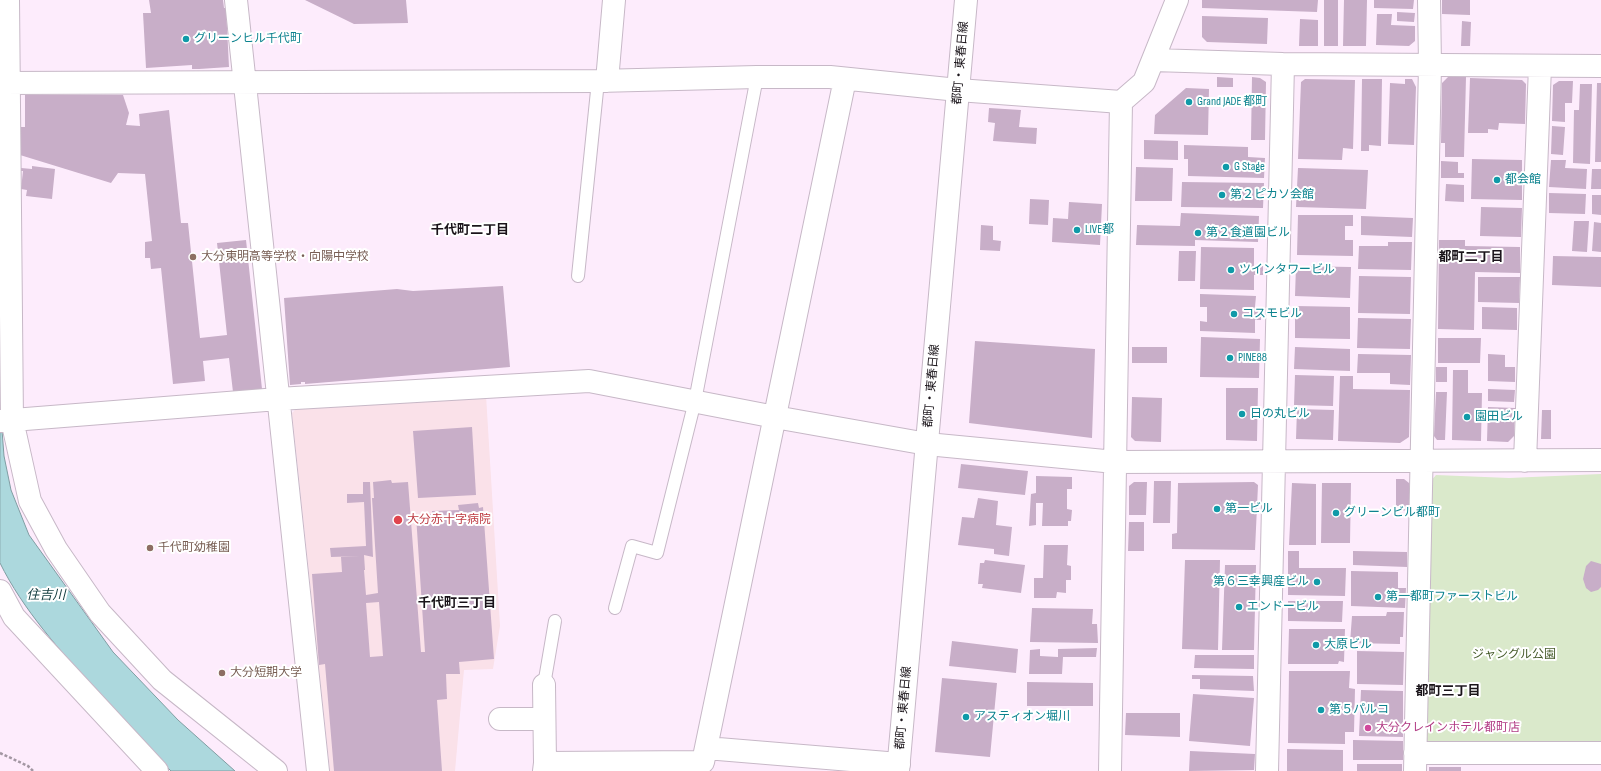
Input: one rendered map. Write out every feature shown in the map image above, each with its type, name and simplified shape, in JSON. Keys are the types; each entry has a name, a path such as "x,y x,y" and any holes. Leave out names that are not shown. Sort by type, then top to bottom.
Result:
{"street":[{"path":"8,0 4,84 6,421 21,466 30,502 56,549 100,613 162,680 276,771"},
{"path":"236,0 318,771"},
{"path":"602,81 614,0"},
{"name":"都町・東春日線","path":"899,768 966,0"},
{"path":"4,84 602,81 758,77 830,77 958,90 1121,102 1144,82 1177,0"},
{"path":"1429,0 1430,65 1415,762 1601,753"},
{"path":"1153,60 1283,64 1601,66"},
{"path":"1267,771 1283,64"},
{"path":"1525,460 1540,66"},
{"path":"544,685 544,767 703,762 844,79"},
{"path":"1110,771 1121,102"},
{"path":"6,421 278,399 589,380 695,402 927,444 1114,462 1601,460"},
{"path":"0,591 14,617 157,771"},
{"path":"500,719 544,719"},
{"path":"706,748 899,768"}],"lane":[{"path":"615,608 632,546 657,553 695,402 758,77"},
{"path":"578,276 602,81"},
{"path":"544,685 555,621"}],"path":[{"path":"0,752 28,766 33,771"}],"shaded area":[{"name":"大分赤十字病院","path":"486,395 500,626 493,669 464,670 455,771 330,771 292,413 296,409"}],"green space":[{"name":"ジャングル公園","path":"1601,474 1601,745 1431,744 1424,738 1430,482 1436,475 1509,478"}],"water":[{"name":"住吉川","path":"0,404 4,456 11,490 29,535 113,652 178,720 235,771 171,771 132,731 68,659 31,613 9,580 0,563"}],"building":[{"name":"グリーンヒル千代町","path":"149,0 223,0 224,8 226,8 229,67 192,69 192,65 146,68 143,13 151,13"},
{"path":"305,0 406,0 408,23 354,24"},
{"path":"1202,0 1318,0 1317,12 1202,8"},
{"path":"1324,0 1338,0 1338,46 1324,46"},
{"path":"1344,0 1367,0 1366,46 1343,46"},
{"path":"1374,0 1414,0 1413,9 1374,8"},
{"path":"1442,0 1470,0 1470,15 1442,14"},
{"path":"1397,12 1415,13 1414,22 1397,21"},
{"path":"1377,14 1392,14 1391,25 1415,26 1415,41 1409,46 1376,45"},
{"path":"1202,16 1268,18 1267,44 1207,42 1202,37"},
{"path":"1300,19 1318,20 1318,46 1299,46"},
{"path":"1462,21 1471,22 1470,46 1461,46"},
{"path":"1217,77 1233,78 1233,87 1217,87"},
{"path":"1252,77 1260,78 1266,82 1265,140 1251,140"},
{"path":"1448,77 1466,77 1464,157 1445,157 1445,143 1441,143 1442,83"},
{"path":"1470,78 1522,80 1526,84 1525,124 1499,123 1498,130 1488,129 1488,133 1468,133"},
{"path":"1305,79 1355,80 1353,149 1343,148 1342,160 1298,159 1301,82"},
{"path":"1362,79 1382,79 1381,146 1369,145 1369,151 1361,151"},
{"path":"1405,79 1412,79 1416,87 1414,145 1388,144 1390,83 1405,84"},
{"path":"1559,81 1573,81 1572,103 1565,103 1565,122 1552,121 1553,85"},
{"path":"1597,83 1601,83 1601,162 1595,162"},
{"path":"1580,84 1592,84 1590,164 1573,163 1574,110 1579,110"},
{"name":"Grand JADE 都町","path":"1186,88 1209,89 1208,135 1154,134 1155,115"},
{"path":"25,95 123,95 129,113 126,125 140,126 139,114 169,110 181,223 188,223 200,338 227,335 217,243 246,240 262,389 233,392 229,358 203,361 205,381 173,384 161,268 151,269 150,258 145,258 145,242 152,241 145,174 118,173 111,183 20,155 19,127 25,127"},
{"path":"989,108 1021,110 1019,127 1037,128 1036,144 993,141 995,123 988,122"},
{"path":"1552,126 1565,127 1563,155 1551,154"},
{"path":"1144,140 1178,141 1178,160 1144,159"},
{"name":"G Stage","path":"1184,145 1248,147 1248,157 1265,158 1264,178 1188,176 1188,159 1184,159"},
{"name":"都会館","path":"1472,159 1522,160 1522,200 1471,199"},
{"path":"1551,160 1566,160 1565,168 1587,169 1586,189 1549,187"},
{"path":"1441,161 1458,162 1458,173 1464,173 1464,178 1441,178"},
{"path":"32,166 55,169 52,199 26,196 27,190 21,189 23,171 20,171 21,168 32,169"},
{"path":"1136,167 1173,168 1172,201 1135,201"},
{"path":"1298,168 1368,170 1366,209 1296,207"},
{"path":"1592,169 1601,169 1601,189 1591,189"},
{"name":"第２ピカソ会館","path":"1182,182 1264,183 1263,208 1181,207"},
{"path":"1446,184 1464,185 1464,202 1445,201"},
{"path":"1549,193 1586,194 1585,214 1549,213"},
{"path":"1592,195 1601,195 1601,215 1592,214"},
{"path":"1030,199 1049,200 1048,225 1029,224"},
{"name":"LIVE都","path":"1069,202 1102,204 1100,245 1052,242 1053,218 1068,219"},
{"path":"1481,207 1522,208 1521,237 1480,236"},
{"name":"第２食道園ビル","path":"1181,213 1259,216 1258,242 1195,240 1195,246 1136,245 1137,225 1180,226"},
{"path":"1298,215 1353,215 1353,226 1345,226 1345,240 1353,240 1353,256 1297,255"},
{"path":"1361,216 1413,218 1412,237 1361,235"},
{"path":"1574,221 1589,221 1587,252 1572,251"},
{"path":"1594,222 1601,223 1601,252 1592,251"},
{"path":"981,225 993,226 993,240 1001,241 1000,251 980,250"},
{"path":"1439,240 1465,240 1465,246 1520,247 1520,273 1475,272 1474,330 1438,329"},
{"path":"1388,242 1412,242 1411,270 1358,269 1359,246 1388,246"},
{"name":"ツインタワービル","path":"1201,247 1254,248 1254,266 1263,266 1263,275 1254,275 1254,290 1200,289"},
{"path":"1179,251 1196,251 1195,281 1178,281"},
{"path":"1553,256 1601,257 1601,287 1552,285"},
{"path":"1296,266 1351,267 1350,298 1295,296"},
{"path":"1359,276 1411,277 1410,314 1358,313"},
{"path":"1478,277 1520,277 1519,303 1478,302"},
{"path":"503,286 510,367 305,384 305,382 301,382 301,384 290,385 284,298 397,289 413,291"},
{"name":"コスモビル","path":"1200,294 1256,296 1255,307 1261,308 1261,320 1255,320 1255,333 1200,331 1200,321 1207,322 1207,307 1200,307"},
{"path":"1295,306 1350,307 1350,339 1295,338"},
{"path":"1482,307 1517,308 1517,330 1482,329"},
{"path":"1358,318 1411,319 1410,349 1357,348"},
{"name":"PINE88","path":"1201,337 1260,339 1259,378 1200,377"},
{"path":"1438,338 1481,338 1480,363 1438,363"},
{"path":"975,341 1095,349 1092,438 969,423"},
{"path":"1132,347 1167,347 1167,363 1132,363"},
{"path":"1295,347 1350,349 1350,371 1294,369"},
{"path":"1358,354 1411,355 1410,385 1390,384 1390,373 1357,373"},
{"path":"1488,354 1505,355 1505,367 1515,367 1515,382 1488,381"},
{"path":"1436,367 1447,367 1447,382 1436,382"},
{"name":"園田ビル","path":"1453,370 1468,370 1468,393 1482,393 1481,441 1452,440"},
{"path":"1295,375 1334,376 1333,406 1294,405"},
{"path":"1340,376 1353,376 1353,389 1410,390 1409,437 1400,443 1338,441"},
{"name":"日の丸ビル","path":"1226,388 1258,388 1257,441 1226,440"},
{"path":"1488,389 1515,390 1514,402 1488,401"},
{"path":"1436,392 1447,392 1445,440 1437,440 1434,436"},
{"path":"1132,397 1162,398 1161,442 1135,441 1131,437"},
{"path":"1488,407 1515,408 1514,436 1508,442 1487,441"},
{"path":"1297,409 1334,410 1333,440 1296,439"},
{"path":"1542,410 1551,410 1551,439 1541,439"},
{"path":"472,427 476,495 418,498 413,431"},
{"path":"961,464 1028,471 1025,495 958,488"},
{"path":"1036,476 1072,477 1072,489 1067,489 1067,509 1072,510 1071,521 1068,521 1068,526 1042,526 1043,503 1036,503 1036,525 1029,526 1031,494 1036,493"},
{"path":"1396,479 1404,479 1409,483 1409,510 1399,511 1400,506 1396,506"},
{"path":"391,480 392,483 408,482 421,652 425,652 416,515 432,514 432,511 459,510 458,505 478,503 479,508 483,507 494,659 459,662 460,674 446,674 447,699 437,700 442,771 334,771 325,664 319,665 312,574 342,572 341,557 361,556 331,557 330,548 366,546 364,502 347,503 347,494 363,494 363,482 370,482 373,557 364,555 364,570 366,595 378,593 372,498 374,498 373,482","holes":["379,602 383,656 370,657 366,603"]},
{"path":"1154,481 1171,481 1170,523 1153,523"},
{"path":"1134,482 1147,482 1146,515 1129,515 1129,486"},
{"name":"第一ビル","path":"1254,482 1258,485 1255,550 1172,549 1172,534 1177,533 1178,483"},
{"path":"1292,483 1316,484 1316,545 1289,545"},
{"name":"グリーンビル都町","path":"1322,483 1351,483 1350,543 1321,543"},
{"path":"978,498 998,501 996,525 1012,527 1009,556 994,554 994,549 958,545 962,517 974,518"},
{"path":"1129,522 1144,522 1144,551 1128,551"},
{"path":"1044,545 1068,545 1067,565 1071,566 1071,580 1066,580 1066,593 1057,592 1056,598 1034,598 1034,578 1043,578"},
{"name":"第６三幸興産ビル","path":"1288,551 1299,551 1299,568 1346,568 1345,596 1288,595"},
{"path":"1353,551 1407,552 1407,567 1353,565"},
{"path":"985,560 1025,565 1021,593 982,588 983,584 978,584 980,563 984,563"},
{"path":"1185,560 1220,560 1218,650 1182,649"},
{"path":"1591,561 1601,564 1601,587 1598,590 1591,592 1586,588 1583,579 1586,566"},
{"name":"エンドービル","path":"1225,565 1256,565 1254,650 1222,650"},
{"name":"第一都町ファーストビル","path":"1351,571 1398,572 1398,588 1406,588 1405,608 1351,606"},
{"path":"1288,601 1343,601 1342,622 1288,621"},
{"path":"1032,608 1093,609 1092,624 1097,624 1098,643 1030,642"},
{"path":"1387,612 1404,612 1403,637 1400,637 1400,644 1350,643 1352,616 1386,616"},
{"name":"大原ビル","path":"1289,629 1345,629 1344,662 1339,661 1338,664 1288,664"},
{"path":"952,641 1018,649 1016,673 949,666"},
{"path":"1097,648 1096,657 1063,657 1062,674 1029,674 1030,650 1040,649 1040,656 1058,657 1058,649"},
{"path":"1357,651 1404,652 1403,685 1357,684"},
{"path":"1195,655 1254,655 1254,669 1194,668"},
{"name":"第５パルコ","path":"1289,671 1350,671 1349,688 1355,689 1354,732 1345,732 1345,744 1288,743"},
{"path":"1192,675 1253,676 1254,691 1200,689 1200,679 1192,679"},
{"name":"アスティオン堀川","path":"942,678 997,683 990,757 935,752"},
{"path":"1027,682 1093,683 1093,706 1027,706"},
{"path":"1361,690 1403,691 1403,737 1359,736"},
{"path":"1193,694 1254,698 1250,746 1189,741"},
{"path":"1126,713 1180,713 1180,737 1125,735"},
{"path":"1353,740 1403,741 1403,760 1353,760"},
{"path":"1287,749 1343,750 1343,771 1287,771"},
{"path":"1190,751 1255,754 1254,770 1189,771"},
{"path":"1357,764 1402,764 1402,771 1357,771"},
{"path":"1429,767 1461,767 1461,771 1429,771"}],"place":[{"name":"グリーンヒル千代町","path":"186,39"},
{"name":"Grand JADE 都町","path":"1189,102"},
{"name":"G Stage","path":"1226,167"},
{"name":"都会館","path":"1497,180"},
{"name":"第２ピカソ会館","path":"1222,195"},
{"name":"LIVE都","path":"1077,230"},
{"name":"第２食道園ビル","path":"1198,233"},
{"name":"大分東明高等学校・向陽中学校","path":"193,257"},
{"name":"ツインタワービル","path":"1231,270"},
{"name":"コスモビル","path":"1234,314"},
{"name":"PINE88","path":"1230,358"},
{"name":"日の丸ビル","path":"1242,414"},
{"name":"園田ビル","path":"1467,417"},
{"name":"第一ビル","path":"1217,509"},
{"name":"グリーンビル都町","path":"1336,513"},
{"name":"大分赤十字病院","path":"398,520"},
{"name":"千代町幼稚園","path":"150,548"},
{"name":"第６三幸興産ビル","path":"1317,582"},
{"name":"第一都町ファーストビル","path":"1378,597"},
{"name":"エンドービル","path":"1239,607"},
{"name":"大原ビル","path":"1316,645"},
{"name":"大分短期大学","path":"222,673"},
{"name":"第５パルコ","path":"1321,710"},
{"name":"アスティオン堀川","path":"966,717"},
{"name":"大分クレインホテル都町店","path":"1368,728"}],"district":[{"name":"千代町二丁目","path":"470,231"},
{"name":"都町二丁目","path":"1471,258"},
{"name":"千代町三丁目","path":"457,604"},
{"name":"都町三丁目","path":"1448,692"}]}
